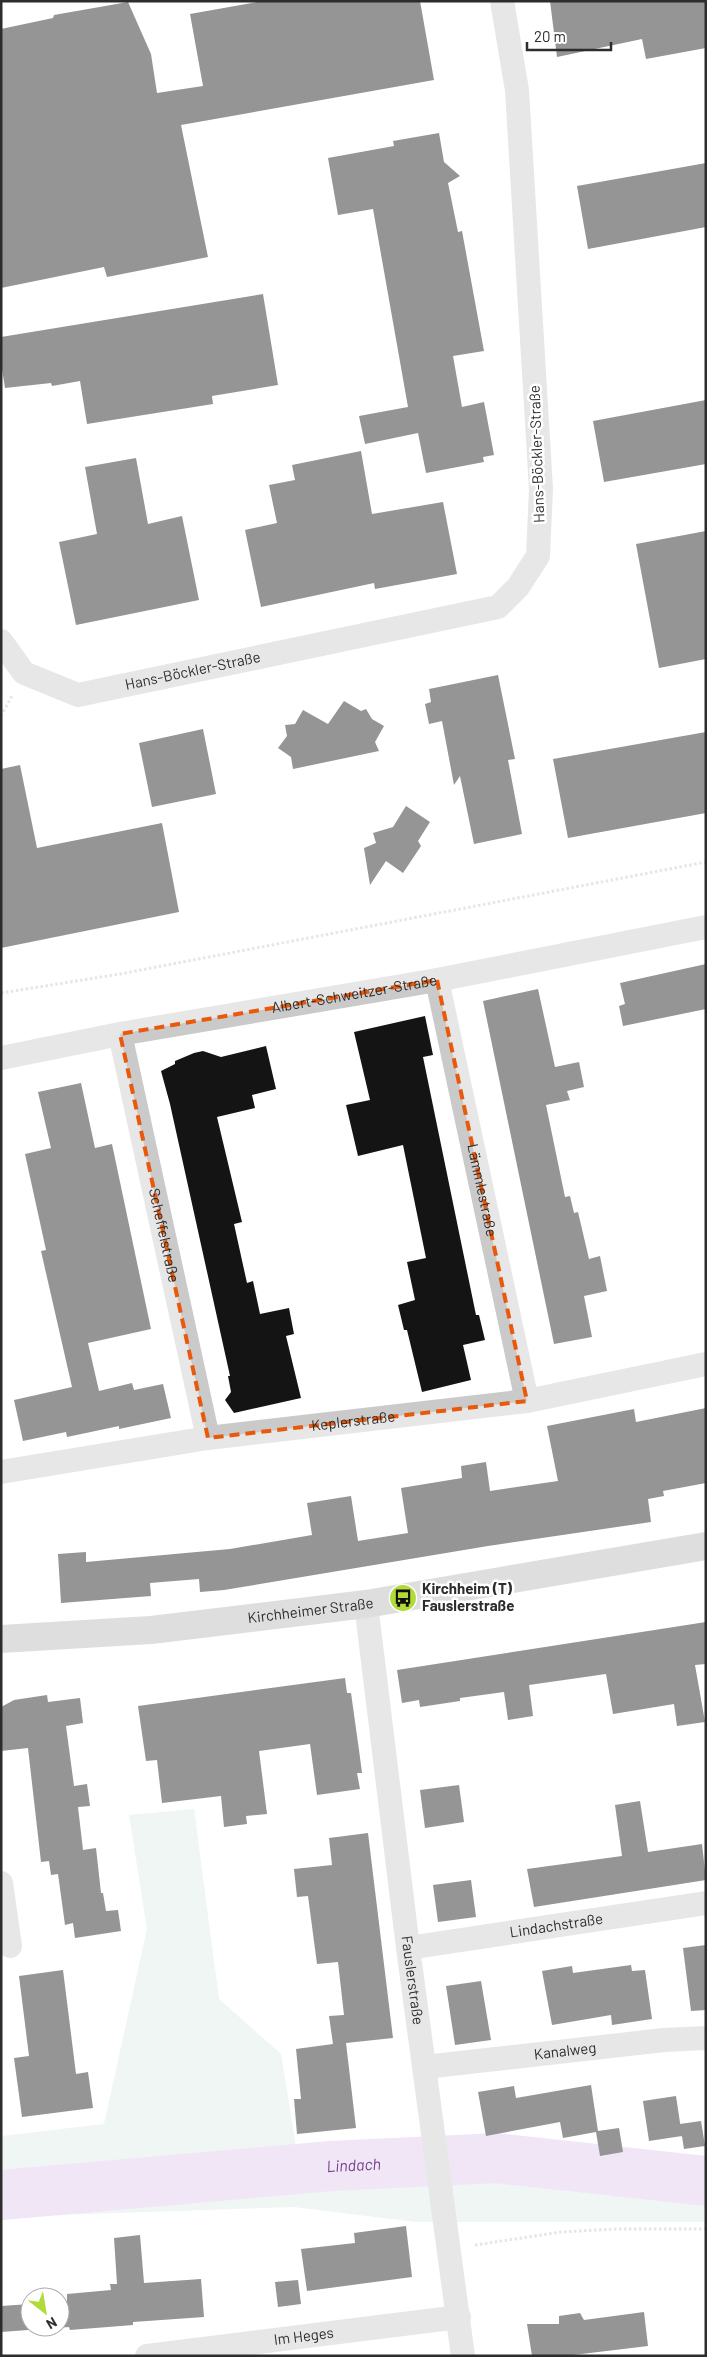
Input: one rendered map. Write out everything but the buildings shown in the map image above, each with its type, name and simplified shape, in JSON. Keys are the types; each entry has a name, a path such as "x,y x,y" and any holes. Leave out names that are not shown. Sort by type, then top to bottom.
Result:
{"main road":[{"name":"Kirchheimer Straße","path":"1,1639 151,1630 366,1604 706,1546"}],"street":[{"name":"Hans-Böckler-Straße","path":"1,641 24,673 78,695 498,607 518,587 538,556 541,489 518,96 502,1"},
{"name":"Albert-Schweitzer-Straße","path":"1,1058 120,1034 437,980 706,928"},
{"name":"Lämmlestraße","path":"437,980 527,1401"},
{"name":"Scheffelstraße","path":"120,1034 208,1438"},
{"name":"Keplerstraße","path":"1,1472 208,1438 527,1401 706,1364"},
{"name":"Fauslerstraße","path":"366,1604 408,1948 464,2356"},
{"path":"1,1883 10,1946"},
{"name":"Lindachstraße","path":"408,1948 706,1903"},
{"name":"Kanalweg","path":"425,2068 664,2040 706,2038"},
{"name":"Im Heges","path":"147,2356 200,2353 459,2317"}],"path":[{"path":"1,993 120,974 706,862"},
{"path":"450,2249 560,2232 616,2229 706,2229"}],"highlighted area":[{"path":"437,980 527,1401 208,1438 120,1034"}],"shaded area":[{"path":"194,1809 219,1999 281,2054 297,2153 471,2145 599,2162 706,2170 706,2222 416,2222 294,2207 1,2217 1,2136 104,2124 147,1929 129,1815"}],"waterway":[{"name":"Lindach","path":"1,2195 331,2166 496,2158 706,2181"}],"place":[{"name":"Kirchheim (T) Fauslerstraße","path":"403,1598"}]}
